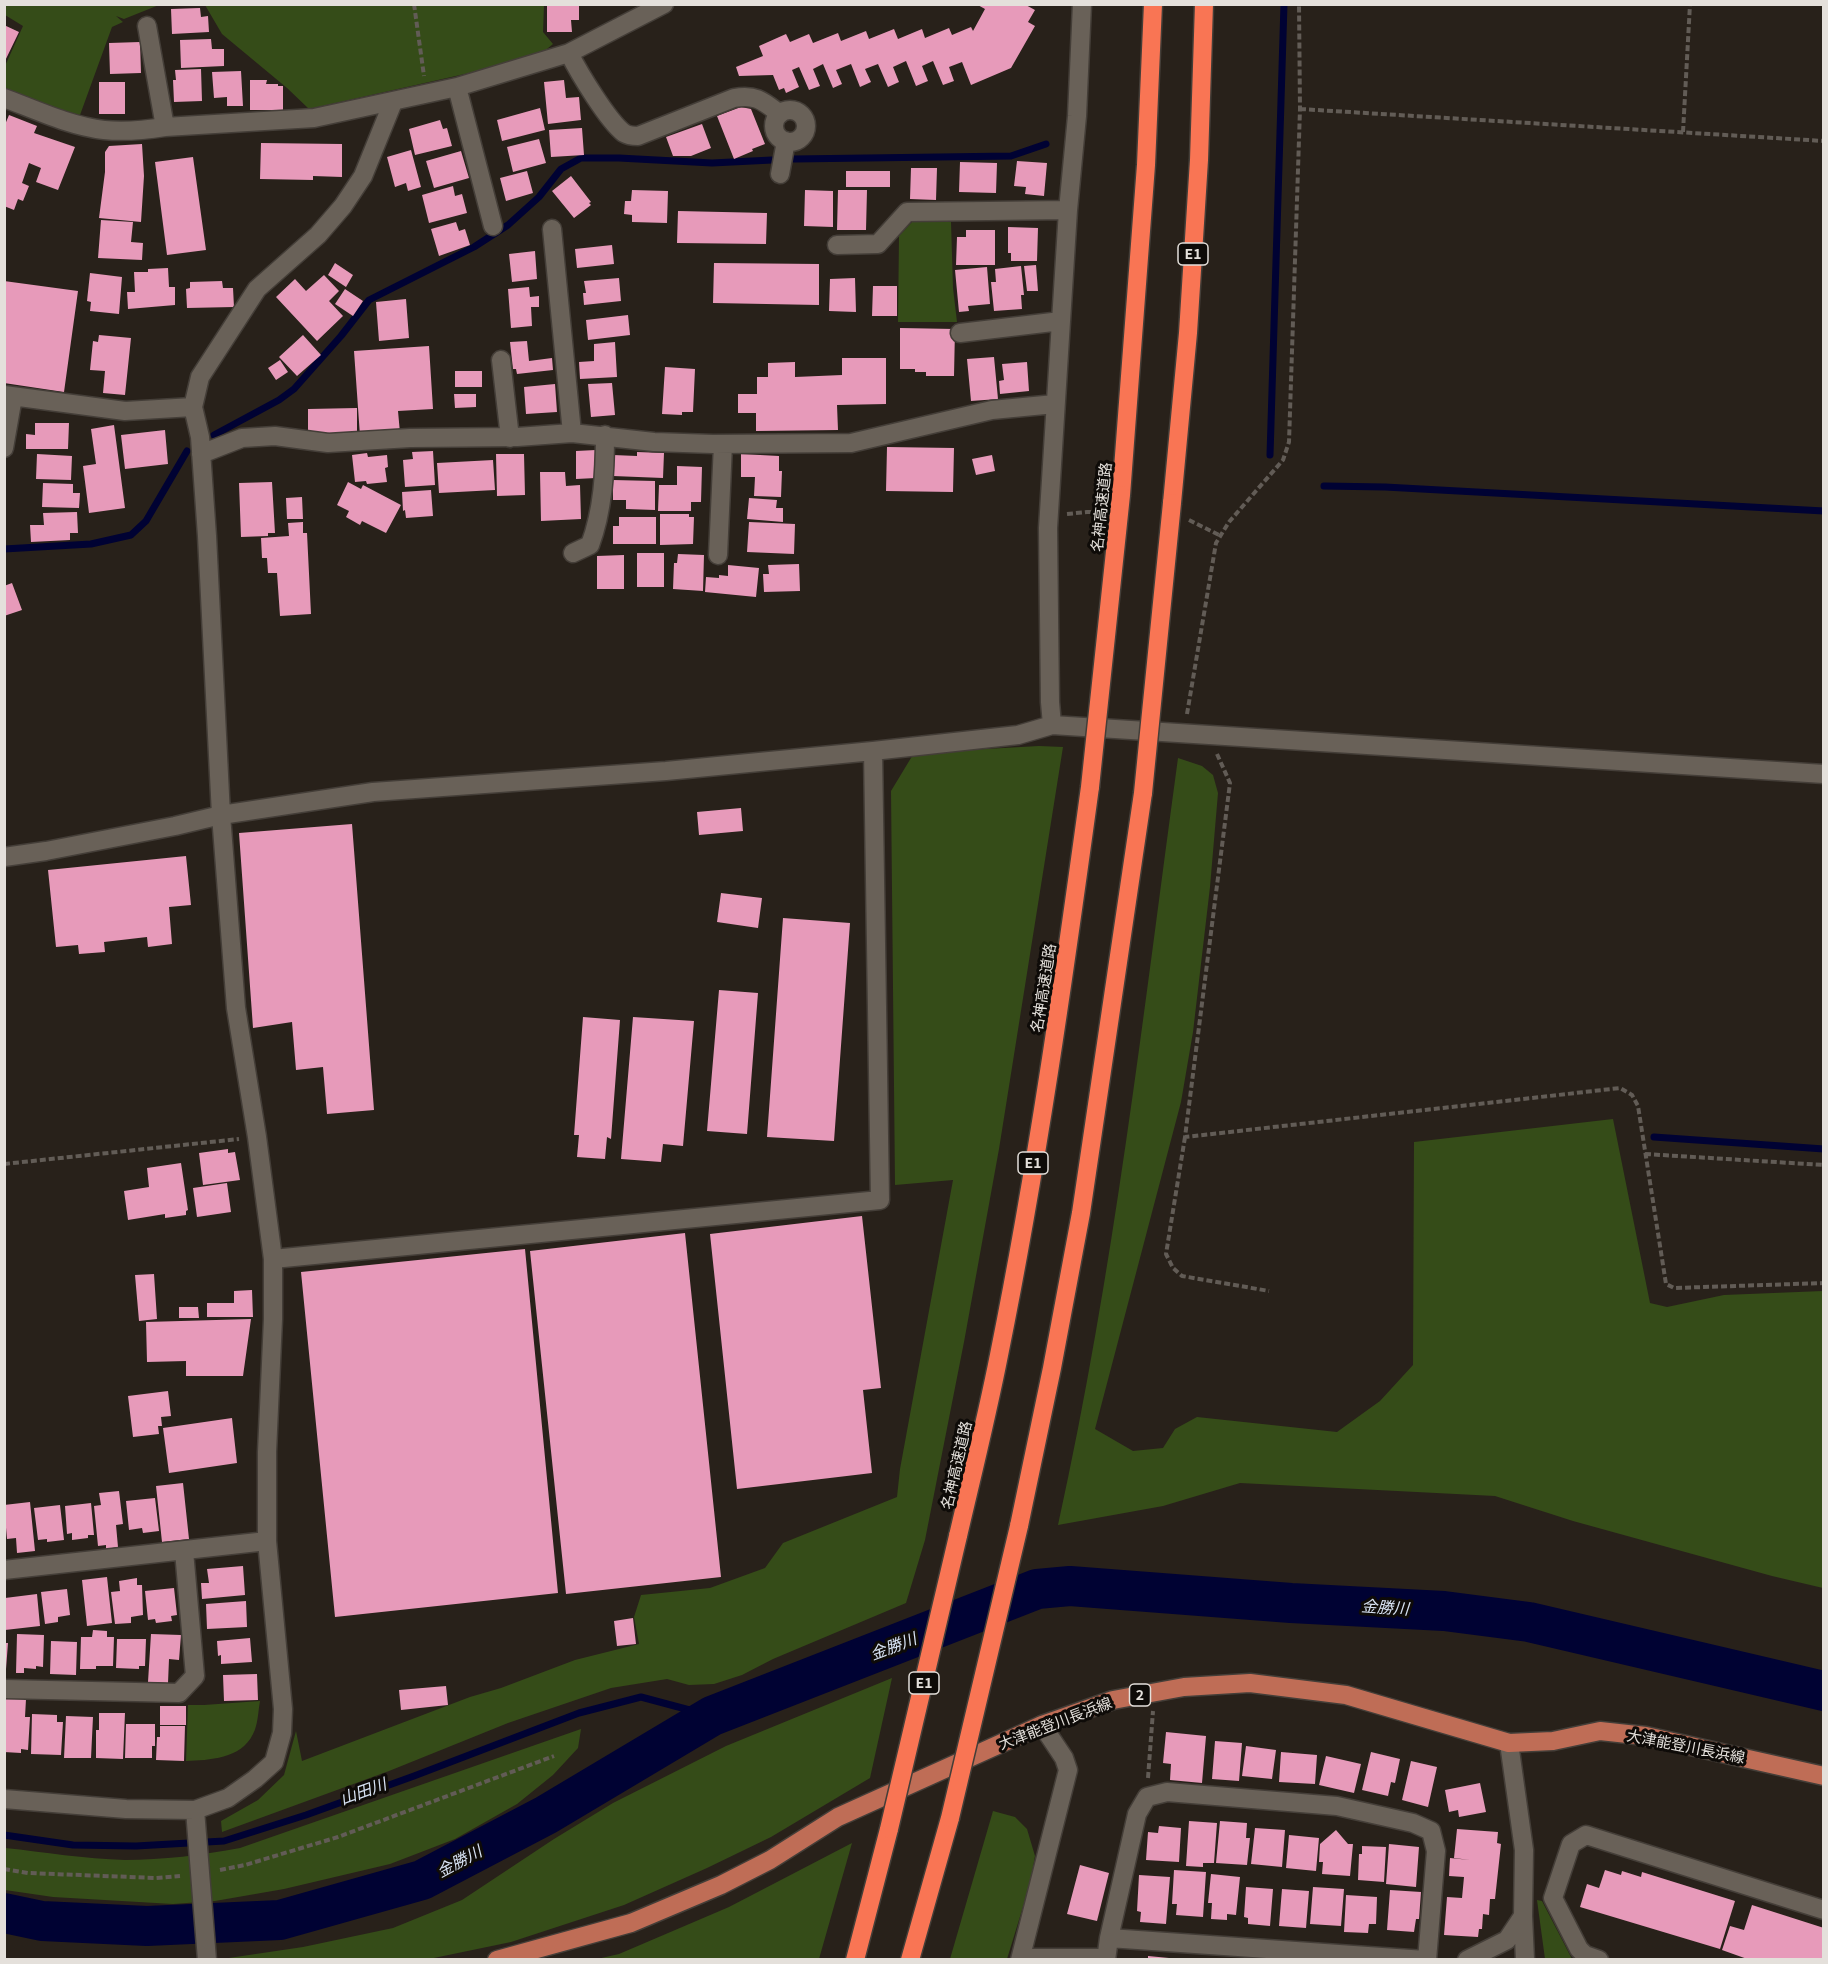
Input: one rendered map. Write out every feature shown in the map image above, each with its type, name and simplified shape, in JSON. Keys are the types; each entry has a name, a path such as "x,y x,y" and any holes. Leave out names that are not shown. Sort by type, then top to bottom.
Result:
{"highway":[{"name":"名神高速道路","path":"855,1959 889,1829 999,1356 1065,968 1090,787 1121,495 1146,177 1153,4"},
{"name":"E1","path":"910,1959 950,1818 1018,1526 1052,1368 1081,1214 1143,793 1190,310 1204,4"}],"main road":[{"name":"大津能登川長浜線","path":"497,1959 631,1923 691,1898 770,1860 838,1816 1042,1725 1113,1700 1184,1687 1250,1683 1346,1695 1509,1743 1553,1741 1600,1731 1646,1736 1824,1776"}],"street":[{"path":"4,98 67,121 104,130 145,130 314,118 457,87 569,53 664,4"},
{"path":"1052,725 1048,528 1068,210 1077,116 1082,4"},
{"path":"147,26 165,127"},
{"path":"569,53 578,71 604,108 627,135 638,136 734,98 748,96 762,101 780,114"},
{"path":"457,87 493,226"},
{"path":"4,1798 196,1816 228,1798 274,1762 282,1734 283,1709 267,1541 267,1452 273,1319 273,1259 257,1137 236,1008 221,815 200,437 193,407 200,377 257,289 318,235 343,206 363,176 393,102"},
{"path":"788,110 797,111 806,122 803,135 795,140 786,141 778,136 775,123 780,114 788,110"},
{"path":"780,174 786,141"},
{"path":"837,245 878,244 907,212 1068,210"},
{"path":"552,229 572,433"},
{"path":"960,333 1061,321"},
{"path":"501,360 510,438"},
{"path":"4,448 9,396 124,411 193,407"},
{"path":"201,454 242,438 264,436 328,443 410,438 510,438 572,433 654,442 850,443 992,410 1055,404"},
{"path":"573,553 590,544 596,528 605,473 605,435"},
{"path":"718,555 723,444"},
{"path":"4,857 46,851 221,815 373,792 666,771 873,751 1018,735 1052,725 1824,774"},
{"path":"273,1259 880,1200 873,751"},
{"path":"4,1570 267,1541"},
{"path":"4,1689 179,1693 195,1676 184,1551"},
{"path":"1042,1725 1064,1758 1068,1770 1020,1959 1106,1959 1109,1938 1137,1814 1147,1797 1167,1792 1336,1806 1413,1822 1431,1831 1436,1851 1426,1959 1109,1938"},
{"path":"1509,1743 1524,1850 1525,1959"},
{"path":"196,1816 207,1959"},
{"path":"1599,1959 1585,1955 1579,1949 1553,1898 1570,1844 1586,1835 1824,1910"},
{"path":"1467,1959 1507,1940 1523,1916"}],"path":[{"path":"414,4 426,94"},
{"path":"1184,733 1216,543 1229,522 1283,460 1289,442 1300,109 1299,4"},
{"path":"1683,133 1690,4"},
{"path":"1300,109 1824,141"},
{"path":"1208,734 1230,783 1185,1137 1166,1254 1173,1268 1182,1276 1269,1291"},
{"path":"1185,1137 1620,1088 1632,1095 1638,1106 1666,1284 1674,1288 1824,1283"},
{"path":"4,1164 257,1137"},
{"path":"1645,1154 1824,1165"},
{"path":"1148,1781 1152,1724"},
{"path":"4,1869 156,1878 245,1865 338,1837 554,1756"}],"green space":[{"path":"5,5 159,5 124,19 116,16 123,22 112,27 80,115 42,106 5,92 5,66 23,26 5,15"},
{"path":"205,5 544,5 543,32 553,44 536,58 309,109 222,34"},
{"path":"913,221 951,222 953,288 957,322 898,322 899,236"},
{"path":"1039,746 1063,747 999,1149 964,1342 925,1540 906,1603 773,1659 742,1675 714,1684 689,1685 667,1679 611,1688 508,1723 389,1771 222,1832 221,1821 258,1800 284,1775 296,1731 302,1761 575,1660 639,1644 634,1617 641,1595 710,1588 765,1568 783,1543 897,1497 900,1469 953,1180 895,1185 891,791 914,753"},
{"path":"1178,758 1202,766 1213,775 1218,793 1210,887 1193,1032 1181,1102 1095,1429 1133,1451 1163,1448 1175,1429 1197,1417 1337,1432 1380,1401 1413,1365 1414,1142 1613,1119 1650,1303 1667,1307 1724,1295 1823,1291 1823,1588 1573,1521 1495,1496 1240,1483 1163,1506 1058,1525 1078,1430 1111,1239"},
{"path":"892,1678 870,1778 771,1837 624,1905 511,1942 429,1959 222,1959 303,1947 393,1928 462,1900 613,1803 726,1746"},
{"path":"260,1701 255,1730 241,1749 224,1756 186,1761 188,1705"},
{"path":"581,1729 578,1748 553,1775 517,1804 455,1839 390,1864 284,1889 215,1901 173,1904 53,1897 5,1890 5,1848 125,1860 182,1857 240,1848"},
{"path":"993,1811 1015,1817 1027,1829 1035,1856 1030,1884 1007,1959 950,1959"},
{"path":"852,1843 819,1959 597,1959 619,1954 729,1907"},
{"path":"1537,1900 1542,1901 1572,1959 1545,1959"}],"building":[{"path":"547,4 579,4 579,20 571,20 572,32 547,32"},
{"path":"976,4 1024,4 1035,10 1028,22 1035,26 1011,68 971,85 962,62 949,67 954,81 943,85 933,61 922,66 928,81 916,86 906,61 893,67 899,82 888,87 878,64 865,69 871,82 860,87 851,64 836,70 842,84 833,88 823,64 813,69 820,86 809,90 799,67 792,70 799,87 786,93 784,88 779,90 773,75 739,76 736,67 763,56 759,46 786,34 790,42 809,34 813,43 838,33 841,41 866,31 869,39 894,29 898,39 922,29 925,38 949,28 952,35 971,27 973,31 985,9"},
{"path":"200,8 201,17 208,16 209,32 172,34 171,9"},
{"path":"4,25 19,32 4,63"},
{"path":"211,39 212,49 224,49 224,66 181,68 180,40"},
{"path":"140,42 141,73 110,74 109,43"},
{"path":"201,69 202,101 174,102 175,70"},
{"path":"241,71 243,106 227,106 227,97 214,98 212,72"},
{"path":"250,80 267,80 266,84 283,86 283,110 250,110"},
{"path":"564,80 566,98 579,97 581,120 548,124 544,82"},
{"path":"99,82 125,82 125,114 99,114"},
{"path":"741,107 751,109 765,144 734,159 717,116"},
{"path":"540,108 545,130 502,141 497,120"},
{"path":"9,115 37,126 34,133 75,147 58,190 36,182 41,168 29,163 22,183 29,186 23,201 18,199 14,210 4,206 4,127"},
{"path":"440,120 443,129 447,128 452,146 415,155 409,129"},
{"path":"702,124 711,148 691,156 673,156 666,137"},
{"path":"582,128 584,155 551,157 549,130"},
{"path":"539,139 546,163 513,172 507,147"},
{"path":"261,143 342,144 342,177 313,176 313,180 260,179"},
{"path":"142,144 144,176 141,222 99,218 105,172 105,152 109,146"},
{"path":"411,150 421,187 408,191 406,183 395,187 387,157"},
{"path":"461,151 469,178 434,188 426,161"},
{"path":"193,157 206,250 167,255 155,162"},
{"path":"1017,161 1047,163 1044,196 1025,194 1026,187 1014,186"},
{"path":"960,162 997,163 996,193 959,192"},
{"path":"911,168 937,168 936,200 910,199"},
{"path":"527,171 533,193 506,201 500,178"},
{"path":"846,171 890,171 890,187 846,187"},
{"path":"571,176 591,202 589,203 591,205 574,218 552,191"},
{"path":"453,186 455,196 462,194 467,213 429,223 422,195"},
{"path":"632,190 668,191 667,223 632,222 632,215 624,214 625,201 631,201"},
{"path":"805,190 833,191 833,227 804,226"},
{"path":"838,190 867,190 866,230 837,230"},
{"path":"678,211 767,213 766,244 677,243"},
{"path":"101,220 133,222 131,242 143,243 142,260 98,258"},
{"path":"456,222 459,231 465,229 470,245 439,256 431,229"},
{"path":"1008,227 1038,228 1037,261 1011,261 1011,253 1008,253"},
{"path":"966,230 995,230 995,265 956,265 957,237 966,237"},
{"path":"612,245 614,264 577,268 575,249"},
{"path":"535,251 537,279 512,282 509,254"},
{"path":"335,263 353,275 346,287 328,275"},
{"path":"714,263 819,264 819,305 713,303"},
{"path":"1036,265 1038,291 1027,291 1024,266"},
{"path":"1021,266 1024,295 1021,295 1022,309 994,311 991,282 996,282 995,269"},
{"path":"987,267 990,304 968,306 969,311 959,312 955,270"},
{"path":"168,268 169,287 175,287 175,305 128,309 127,292 135,292 134,272"},
{"path":"90,273 122,277 119,314 90,311 91,302 87,301"},
{"path":"324,275 339,291 329,301 343,316 317,341 276,297 295,279 306,291"},
{"path":"619,278 621,301 584,305 583,293 586,293 584,281"},
{"path":"855,278 856,312 829,311 830,279"},
{"path":"4,281 78,291 64,392 4,383"},
{"path":"222,281 223,288 233,288 234,307 187,308 186,289 190,288 190,282"},
{"path":"873,286 897,286 897,316 872,316"},
{"path":"529,287 530,297 539,296 539,307 531,307 532,326 511,328 508,289"},
{"path":"345,289 363,301 353,316 335,304"},
{"path":"406,299 409,338 379,341 376,302"},
{"path":"628,315 630,335 588,340 586,320"},
{"path":"900,328 955,329 954,376 926,376 926,372 915,372 915,369 900,369"},
{"path":"99,335 131,338 125,395 103,393 105,371 90,370 93,341 98,342"},
{"path":"303,335 321,355 297,376 279,357"},
{"path":"527,341 529,361 552,358 553,370 517,374 516,369 513,369 510,342"},
{"path":"615,342 617,377 580,379 579,362 594,361 594,344"},
{"path":"429,346 433,409 398,411 400,433 360,436 354,351"},
{"path":"994,357 998,399 971,401 967,359"},
{"path":"842,358 886,358 886,404 837,405 838,430 756,431 756,413 738,413 738,394 757,394 757,377 768,377 768,363 795,362 795,377 842,375"},
{"path":"280,360 288,372 276,380 268,368"},
{"path":"1027,362 1029,391 1000,394 999,381 1004,380 1002,364"},
{"path":"665,367 695,369 693,412 682,412 682,415 662,414"},
{"path":"455,371 482,371 482,387 455,387"},
{"path":"612,383 615,415 591,417 588,384"},
{"path":"555,384 557,412 526,414 524,387"},
{"path":"454,394 476,394 476,407 455,408"},
{"path":"357,408 357,436 308,437 308,409"},
{"path":"35,423 69,423 68,449 26,449 26,434 35,435"},
{"path":"114,425 125,508 89,513 83,466 96,464 91,429"},
{"path":"165,430 168,464 125,469 121,435"},
{"path":"887,447 954,448 953,492 886,491"},
{"path":"596,450 596,478 576,479 576,451"},
{"path":"433,451 435,485 405,487 403,460 413,459 412,452"},
{"path":"637,452 664,453 663,478 613,476 613,455 637,456"},
{"path":"367,453 368,457 387,455 388,467 385,468 387,482 367,484 366,481 355,482 352,455"},
{"path":"37,454 72,456 71,480 36,479"},
{"path":"496,454 524,454 525,495 497,496"},
{"path":"741,454 779,456 779,471 782,471 781,497 754,496 755,477 741,477"},
{"path":"992,455 995,471 976,475 972,459"},
{"path":"493,460 495,490 439,493 437,463"},
{"path":"677,466 702,467 701,502 691,502 691,511 658,511 659,485 677,485"},
{"path":"540,472 565,472 566,486 580,485 581,519 541,521"},
{"path":"613,480 655,481 655,510 626,509 626,500 613,500"},
{"path":"272,482 275,533 268,533 268,536 241,537 239,483"},
{"path":"348,482 361,489 363,485 401,505 386,533 362,521 360,525 346,517 349,511 337,505"},
{"path":"43,483 73,484 73,493 80,493 79,508 42,507"},
{"path":"431,490 433,516 406,518 405,510 403,511 402,492"},
{"path":"302,497 303,519 287,519 286,498"},
{"path":"749,498 777,500 776,508 783,508 783,522 747,519"},
{"path":"77,512 78,533 70,533 70,540 31,542 30,525 44,525 43,513"},
{"path":"660,514 689,514 689,517 694,517 693,544 660,545"},
{"path":"619,517 656,517 656,544 613,544 613,526 619,526"},
{"path":"303,522 303,533 307,533 311,614 280,616 277,573 268,573 267,558 262,558 261,538 289,536 288,523"},
{"path":"749,522 795,524 794,554 747,552"},
{"path":"637,553 664,553 664,587 637,587"},
{"path":"678,554 704,555 703,591 673,589 674,563 677,563"},
{"path":"624,555 624,589 597,589 597,556"},
{"path":"799,564 800,591 764,592 763,574 769,574 768,565"},
{"path":"728,565 759,568 756,597 705,592 706,577 728,576"},
{"path":"12,583 22,610 4,616 4,586"},
{"path":"741,808 743,831 699,835 697,812"},
{"path":"352,824 374,1110 327,1114 323,1067 296,1070 292,1022 253,1028 239,833"},
{"path":"186,856 191,905 169,907 172,944 148,947 147,937 104,942 105,952 79,954 78,945 56,947 48,870"},
{"path":"721,893 762,898 758,928 717,922"},
{"path":"783,918 850,923 834,1141 767,1137"},
{"path":"719,990 758,993 747,1134 707,1131"},
{"path":"583,1017 620,1020 611,1139 607,1137 605,1159 577,1157 579,1135 574,1135"},
{"path":"633,1017 694,1021 683,1146 663,1144 661,1162 621,1159"},
{"path":"228,1149 228,1153 235,1152 240,1180 203,1185 199,1153"},
{"path":"181,1163 188,1210 186,1215 165,1218 165,1214 128,1220 124,1191 149,1187 147,1168"},
{"path":"227,1183 231,1212 197,1217 193,1188"},
{"path":"862,1216 881,1388 863,1390 872,1473 737,1489 710,1234"},
{"path":"685,1233 721,1577 566,1594 530,1251"},
{"path":"525,1249 558,1593 335,1617 301,1272"},
{"path":"154,1274 157,1319 139,1321 135,1275"},
{"path":"252,1290 253,1317 207,1317 207,1303 234,1303 234,1291"},
{"path":"179,1307 198,1307 199,1318 179,1318"},
{"path":"251,1319 243,1376 186,1376 186,1361 147,1362 146,1322"},
{"path":"168,1391 171,1416 161,1417 162,1426 158,1426 159,1434 133,1437 128,1396"},
{"path":"232,1418 237,1463 169,1473 163,1428"},
{"path":"183,1483 189,1539 162,1542 156,1486"},
{"path":"119,1491 123,1524 116,1525 118,1547 106,1549 106,1545 98,1546 94,1506 101,1505 99,1493"},
{"path":"155,1498 159,1531 143,1533 142,1528 129,1530 126,1501"},
{"path":"30,1502 35,1551 17,1553 16,1538 7,1539 4,1505"},
{"path":"91,1503 94,1535 72,1540 72,1533 67,1534 65,1506"},
{"path":"60,1505 64,1540 47,1542 47,1539 38,1540 34,1508"},
{"path":"243,1566 245,1595 202,1599 201,1583 209,1583 207,1569"},
{"path":"107,1577 112,1623 87,1626 82,1580"},
{"path":"137,1578 137,1585 142,1585 143,1615 131,1617 131,1623 115,1624 111,1592 120,1591 119,1581"},
{"path":"174,1588 177,1615 171,1616 172,1621 156,1623 155,1619 148,1620 145,1591"},
{"path":"67,1589 70,1615 58,1617 58,1622 45,1624 41,1592"},
{"path":"37,1594 40,1626 5,1630 5,1598"},
{"path":"246,1601 247,1627 207,1629 206,1604"},
{"path":"633,1618 636,1644 617,1646 614,1621"},
{"path":"93,1630 107,1631 107,1637 114,1637 113,1666 80,1669 81,1637 92,1637"},
{"path":"17,1634 44,1635 43,1667 24,1668 24,1673 16,1673"},
{"path":"151,1634 181,1635 179,1660 169,1659 168,1683 148,1682"},
{"path":"250,1638 252,1662 221,1664 217,1641"},
{"path":"117,1639 146,1639 145,1666 139,1666 139,1669 116,1668"},
{"path":"51,1641 77,1642 76,1675 50,1674"},
{"path":"4,1643 8,1643 6,1669 4,1669"},
{"path":"257,1674 258,1700 224,1701 223,1675"},
{"path":"446,1686 448,1705 401,1710 399,1690"},
{"path":"4,1698 26,1699 25,1717 30,1717 28,1750 21,1749 21,1753 4,1752"},
{"path":"160,1706 186,1706 186,1725 160,1725"},
{"path":"99,1713 125,1713 123,1759 96,1758 96,1730 99,1730"},
{"path":"32,1714 57,1715 57,1722 63,1722 61,1755 31,1754"},
{"path":"66,1716 93,1717 91,1758 64,1758"},
{"path":"126,1724 155,1724 155,1746 152,1746 152,1758 125,1758"},
{"path":"160,1726 185,1726 184,1761 156,1760"},
{"path":"1166,1732 1206,1736 1202,1783 1170,1780 1171,1764 1163,1763"},
{"path":"1215,1741 1242,1743 1239,1781 1212,1779"},
{"path":"1246,1746 1276,1750 1272,1779 1242,1776"},
{"path":"1281,1752 1317,1755 1315,1784 1279,1782"},
{"path":"1371,1752 1400,1759 1395,1783 1391,1782 1388,1796 1362,1790"},
{"path":"1326,1756 1361,1764 1354,1793 1319,1785"},
{"path":"1411,1761 1437,1767 1428,1807 1402,1800"},
{"path":"1480,1783 1486,1812 1459,1817 1458,1810 1449,1812 1445,1790"},
{"path":"1189,1821 1217,1823 1214,1863 1203,1863 1203,1867 1186,1866"},
{"path":"1220,1821 1247,1823 1246,1838 1250,1838 1247,1865 1216,1863"},
{"path":"1159,1826 1181,1828 1179,1862 1146,1860 1148,1832 1158,1833"},
{"path":"1255,1828 1285,1830 1282,1867 1251,1864"},
{"path":"1457,1829 1498,1832 1497,1843 1501,1844 1495,1899 1490,1899 1489,1915 1483,1914 1482,1929 1479,1929 1478,1937 1444,1935 1447,1897 1462,1898 1464,1877 1449,1876 1450,1858 1470,1860 1454,1858"},
{"path":"1336,1830 1348,1844 1353,1844 1350,1876 1322,1874 1323,1862 1319,1862 1320,1844"},
{"path":"1289,1835 1319,1838 1316,1871 1286,1868"},
{"path":"1389,1844 1419,1847 1416,1887 1386,1884"},
{"path":"1362,1846 1386,1847 1384,1882 1358,1880 1359,1854 1362,1854"},
{"path":"1080,1865 1109,1873 1097,1921 1067,1914"},
{"path":"1174,1870 1206,1872 1203,1917 1176,1915 1177,1904 1172,1904"},
{"path":"1605,1870 1621,1875 1622,1871 1641,1877 1642,1872 1735,1901 1720,1949 1580,1907 1587,1884 1599,1888"},
{"path":"1211,1874 1240,1877 1236,1915 1227,1914 1227,1920 1211,1919 1212,1903 1208,1903"},
{"path":"1139,1875 1170,1877 1166,1924 1140,1922 1141,1912 1137,1911"},
{"path":"1246,1887 1273,1889 1270,1926 1248,1924 1248,1918 1244,1917"},
{"path":"1313,1887 1344,1889 1341,1926 1310,1924"},
{"path":"1282,1889 1309,1891 1306,1928 1279,1926"},
{"path":"1390,1890 1421,1892 1419,1919 1416,1919 1414,1932 1387,1930"},
{"path":"1346,1895 1377,1897 1376,1924 1369,1924 1368,1933 1344,1932"},
{"path":"1752,1905 1824,1928 1824,1960 1750,1960 1722,1950 1730,1926 1744,1930"},
{"path":"1148,1956 1169,1958 1169,1960 1148,1960"}],"waterway":[{"path":"1270,455 1284,4"},
{"path":"794,159 1011,156 1046,144"},
{"path":"214,435 279,400 294,389 369,300 474,247 508,225 539,197 561,169 581,158 712,163 772,160"},
{"path":"4,549 91,544 131,535 146,521 187,451"},
{"path":"1324,486 1385,487 1824,511"},
{"path":"1654,1137 1824,1149"},
{"name":"金勝川","path":"4,1913 42,1921 147,1926 280,1920 422,1880 546,1815 712,1716 1037,1589 1070,1586 1291,1603 1444,1611 1529,1622 1824,1691"},
{"name":"山田川","path":"4,1835 73,1845 136,1846 224,1841 306,1815 579,1713 641,1697 712,1716"}]}
